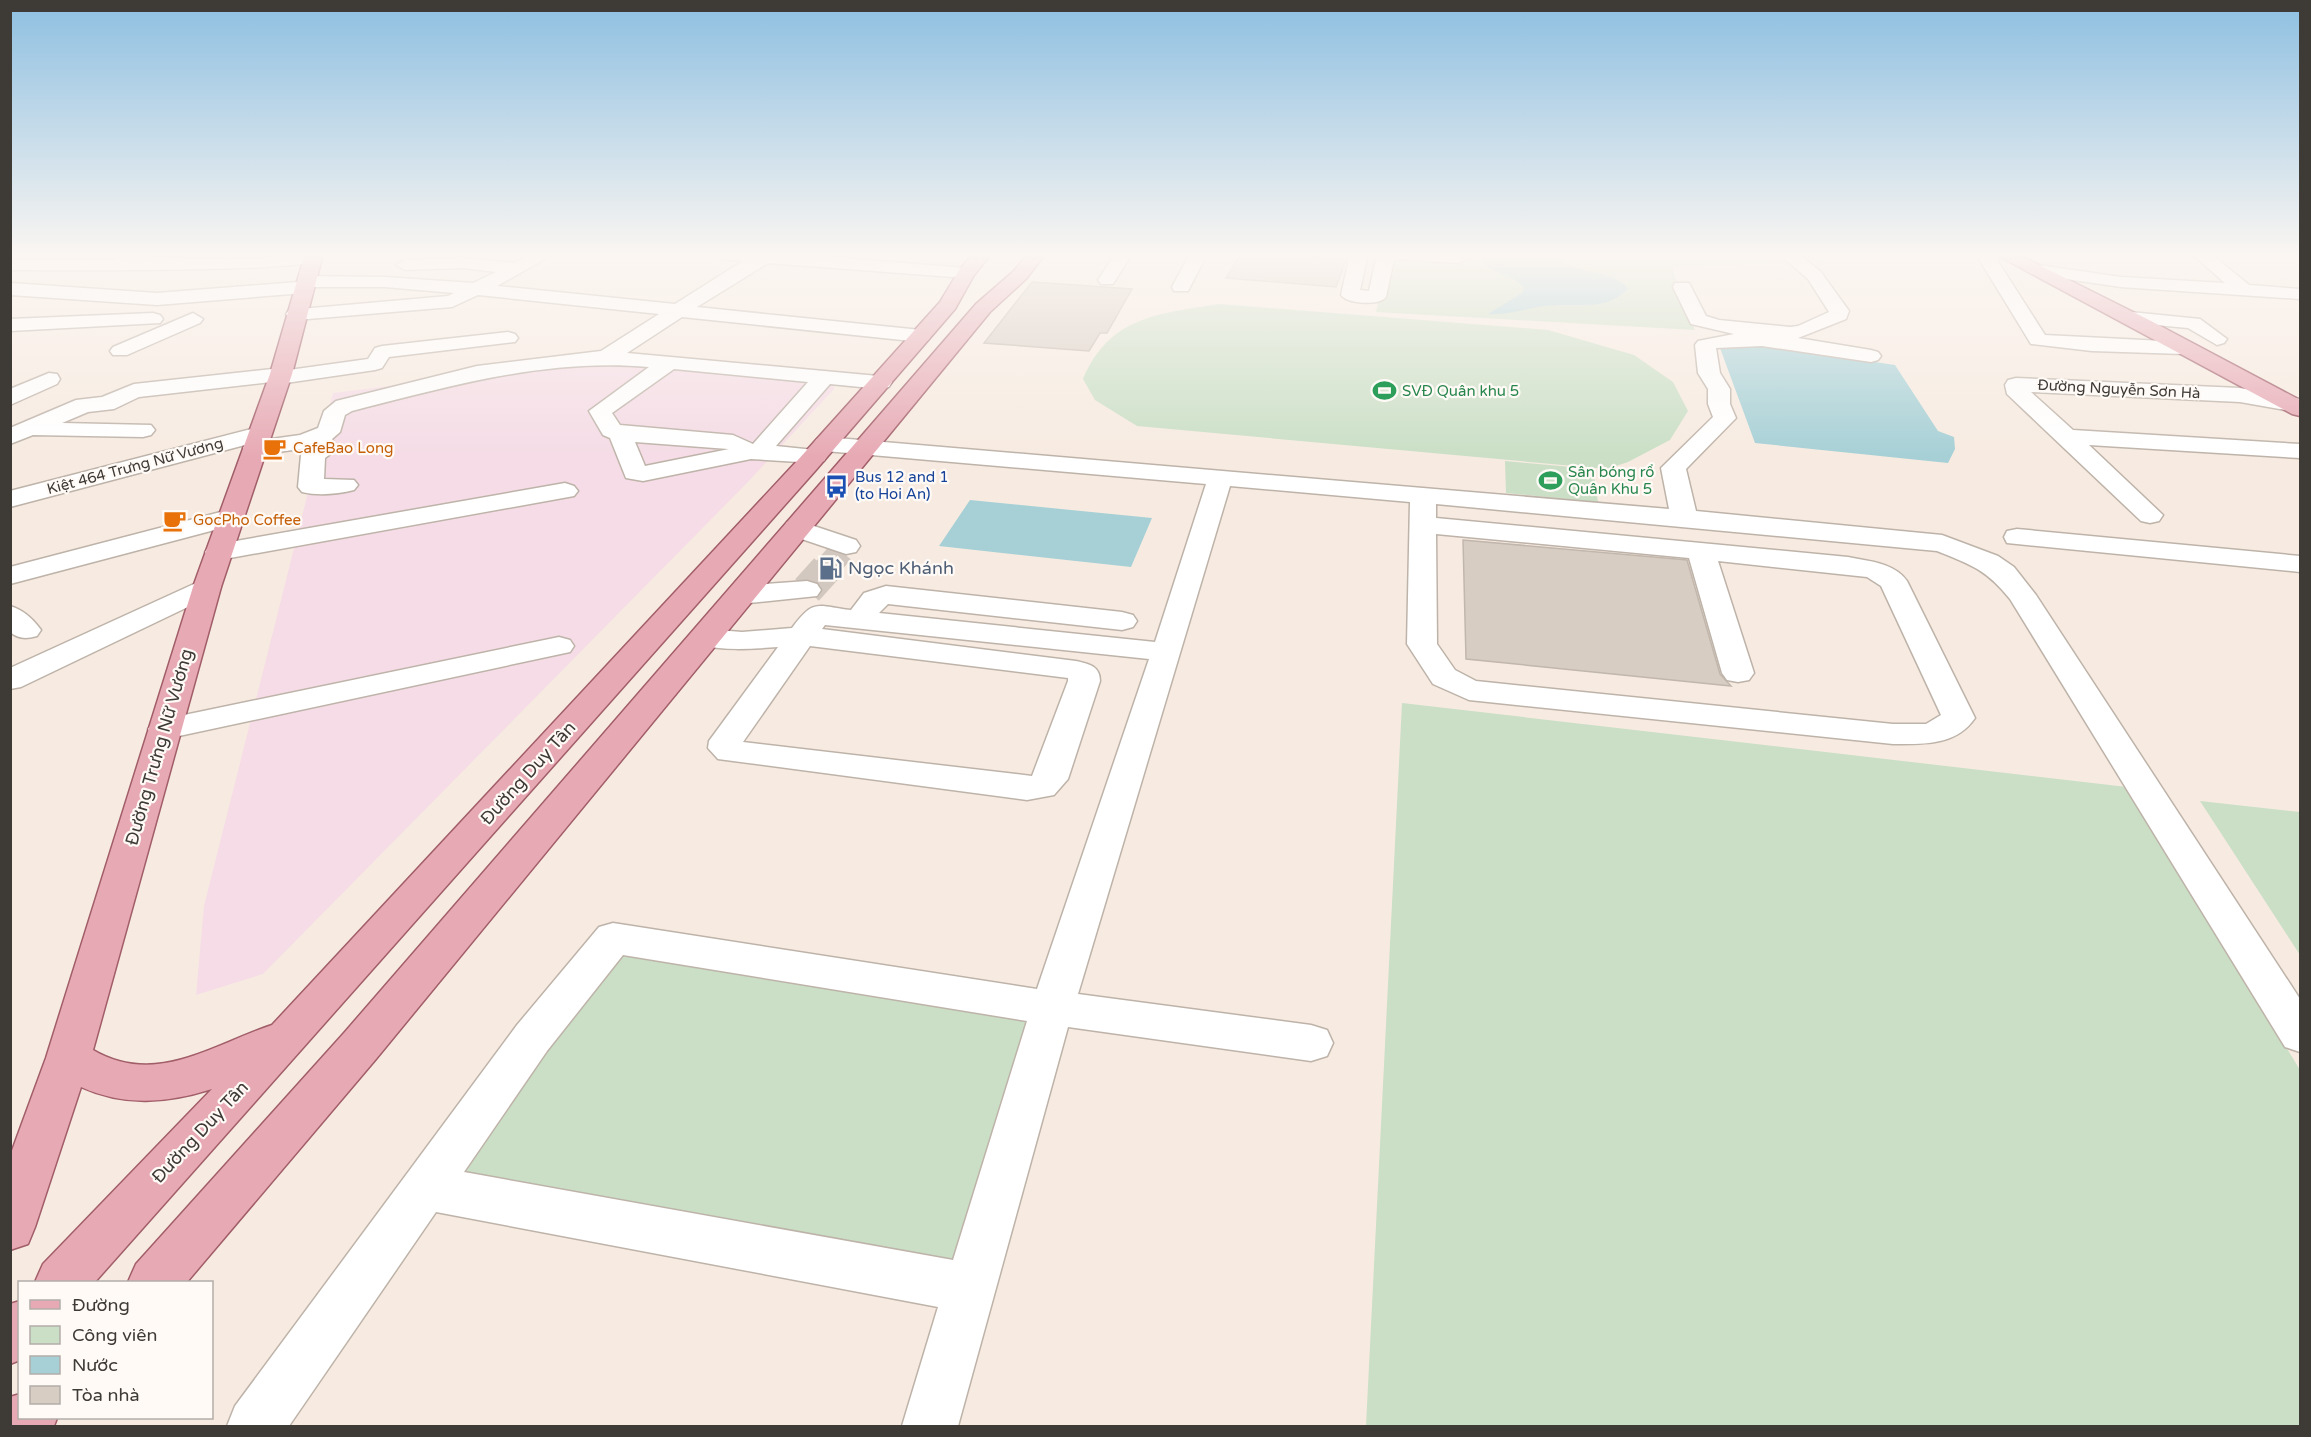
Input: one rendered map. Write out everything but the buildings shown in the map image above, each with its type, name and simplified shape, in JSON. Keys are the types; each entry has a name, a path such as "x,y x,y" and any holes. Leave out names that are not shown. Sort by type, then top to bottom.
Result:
{"main road":[{"name":"Đường Trưng Nữ Vương","path":"10,1227 68,1058 207,587 280,376 296,321"},
{"name":"Đường Duy Tân","path":"62,1281 292,1033 934,321"},
{"path":"155,1281 360,1046 972,321"},
{"path":"2135,321 2187,350 2297,398"},
{"path":"68,1058 111,1079 153,1081 212,1071 292,1033"}],"street":[{"path":"10,335 20,324 122,321"},
{"path":"120,351 188,321"},
{"path":"416,325 418,321"},
{"path":"606,357 663,321"},
{"path":"783,321 921,336"},
{"path":"1701,321 1717,326 1797,333 1825,321"},
{"path":"2027,321 2038,340 2187,350"},
{"path":"2169,321 2193,323 2217,339"},
{"path":"18,433 84,405 106,404 134,391 375,364 382,352 508,338"},
{"path":"1684,518 1673,468 1725,418 1719,404 1719,389 1709,373 1705,345 1715,340 1745,339 1871,356"},
{"path":"308,441 328,432 335,411 344,406 477,372 532,363 606,357 881,382"},
{"path":"669,363 600,411 611,430 620,434 734,442 755,452"},
{"path":"755,452 824,377"},
{"path":"10,398 50,379"},
{"name":"Đường Nguyễn Sơn Hà","path":"2150,515 2015,389 2016,385 2297,398"},
{"path":"10,412 57,416"},
{"path":"18,433 143,430"},
{"path":"620,434 635,473 643,474 755,452 865,448 1220,478 1423,511 1701,551 1848,565 1876,571 1893,580 1959,718 1933,734 1893,734 1469,690 1444,677 1422,644 1423,511"},
{"path":"2068,437 2301,451"},
{"name":"Kiệt 464 Trưng Nữ Vương","path":"10,499 257,441 308,441"},
{"path":"308,441 323,443 325,449 313,455 311,487 345,485"},
{"path":"930,1426 1052,1008 1167,652 1220,478"},
{"path":"219,552 565,491"},
{"path":"1423,511 1684,518 1942,543 1988,562 2004,573 2022,595 2301,1034"},
{"path":"10,576 232,517"},
{"path":"796,528 846,546"},
{"path":"2017,537 2301,564"},
{"path":"1701,551 1738,673"},
{"path":"10,680 207,587"},
{"path":"740,595 807,590"},
{"path":"859,620 874,599 886,596 1122,621"},
{"path":"705,638 742,641 803,636 1076,670 1084,674 1050,779 1042,787 1027,788 730,751 725,748 726,741 803,636 817,615 1167,652"},
{"path":"165,729 559,646"},
{"path":"255,1426 532,1038 613,938 1052,1008 1311,1043"},
{"path":"426,1188 970,1288"}],"shaded area":[{"path":"593,361 833,381 834,389 747,483 263,974 196,995 204,906 333,393"}],"green space":[{"name":"SVĐ Quân khu 5","path":"1435,321 1548,330 1634,355 1673,382 1688,411 1670,440 1628,462 1607,469 1137,426 1095,400 1083,379 1094,358 1107,342 1122,330 1138,322"},
{"path":"1537,321 1692,321 1695,330"},
{"name":"Sân bóng rổ Quân Khu 5","path":"1505,461 1593,469 1598,502 1506,493"},
{"path":"1402,703 2127,787 2300,1070 2300,1426 1366,1426"},
{"path":"2200,801 2300,812 2300,955"},
{"path":"613,938 1052,1008 970,1288 426,1188"}],"water":[{"path":"1748,343 1895,365 1938,431 1954,437 1955,449 1948,463 1755,443 1720,348"},
{"path":"970,500 1152,518 1131,567 939,546"}],"tunnel":[{"path":"825,570 846,546"},
{"path":"807,590 826,569"}],"place":[{"name":"SVĐ Quân khu 5","path":"1384,391"},
{"name":"CafeBao Long","path":"275,448"},
{"name":"Sân bóng rổ Quân Khu 5","path":"1550,481"},
{"name":"Bus 12 and 1 (to Hoi An)","path":"837,486"},
{"name":"GocPho Coffee","path":"175,520"},
{"name":"Ngọc Khánh","path":"830,568"}]}
